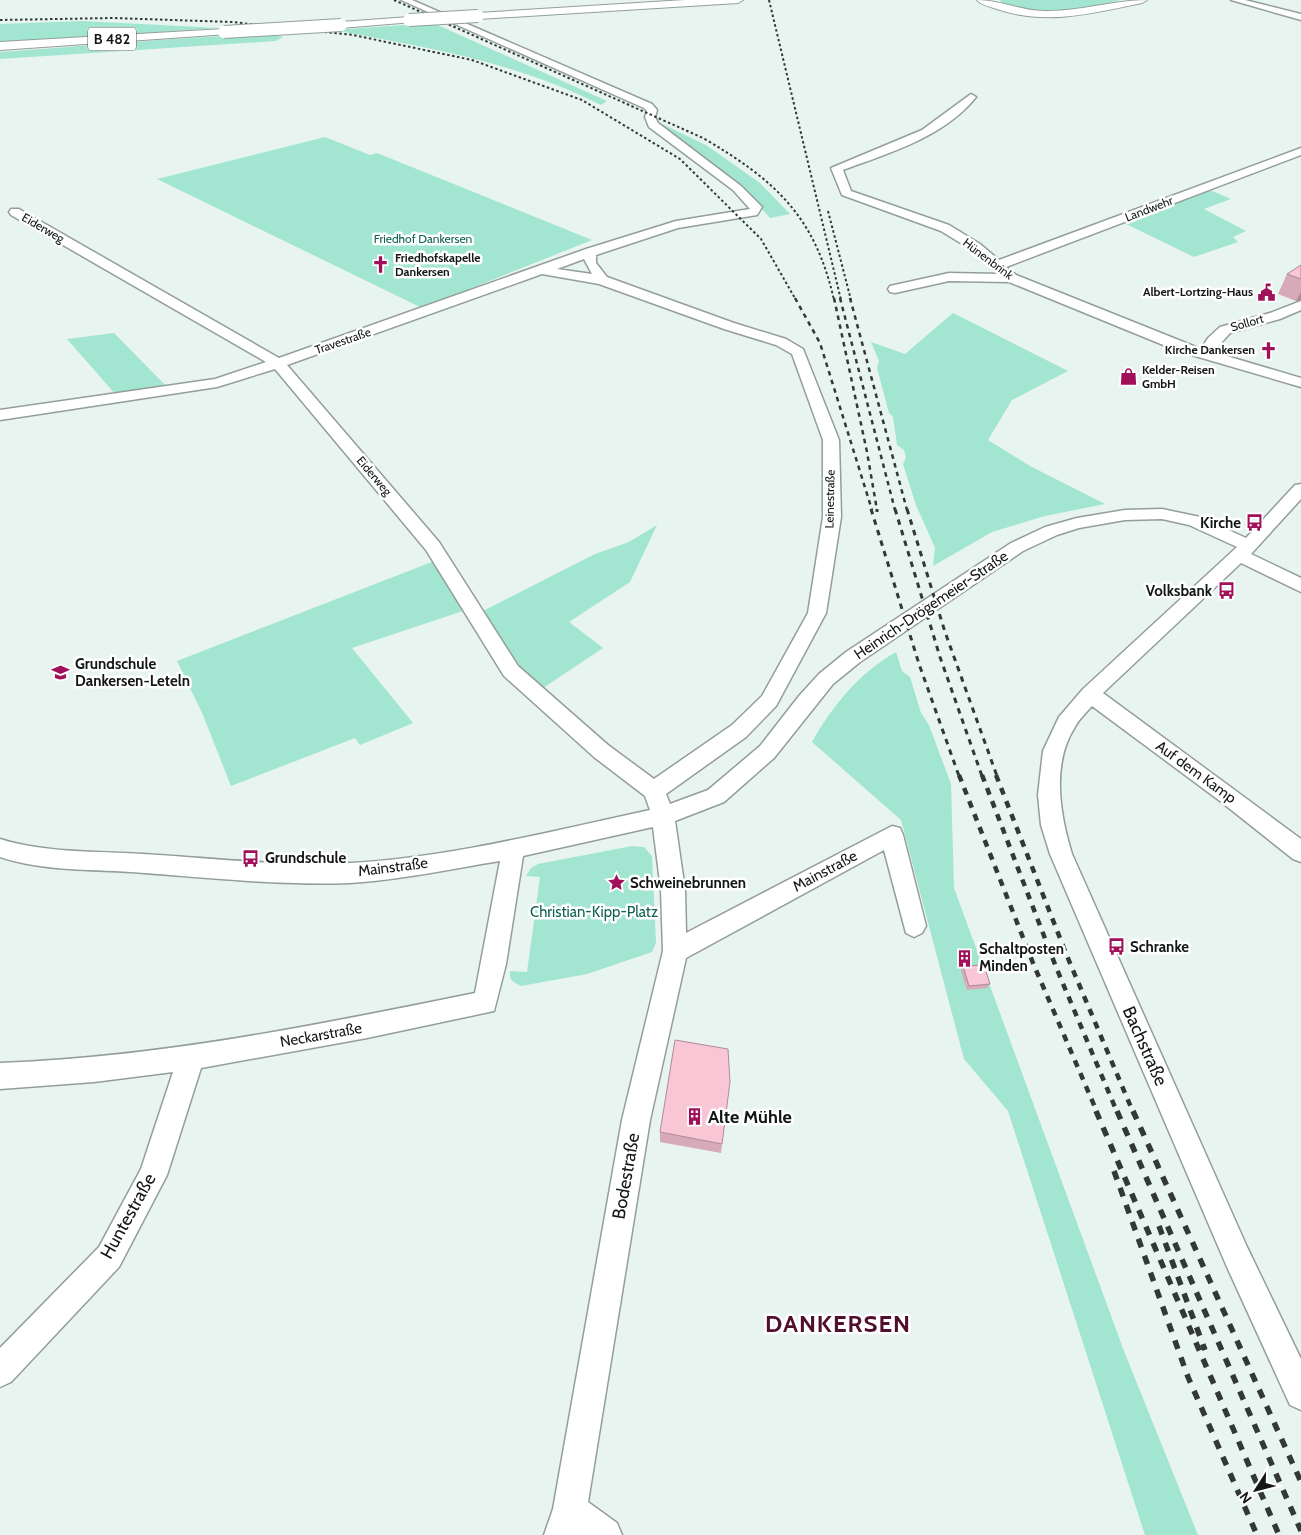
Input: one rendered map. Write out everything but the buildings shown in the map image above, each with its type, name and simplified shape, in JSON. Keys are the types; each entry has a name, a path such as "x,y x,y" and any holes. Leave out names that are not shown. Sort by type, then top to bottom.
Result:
{"main road":[{"name":"B 482","path":"0,46 738,0"},
{"path":"986,1 1020,14 1047,15 1075,13 1142,0"}],"street":[{"name":"Travestraße","path":"0,415 202,387 356,338 590,252 676,225 753,212 756,207 736,188 654,125 650,117 652,110 648,106 405,0"},
{"path":"1235,0 1301,17"},
{"name":"Hünenbrink","path":"971,97 937,127 916,138 837,168 846,193 945,228 976,247 1011,278 1204,355 1301,383"},
{"name":"Landwehr","path":"996,266 1301,152"},
{"name":"Eiderweg","path":"15,212 278,363 433,546 512,671 601,751 654,791"},
{"path":"590,252 590,263 602,280"},
{"name":"Leinestraße","path":"539,271 602,280 729,326 781,342 798,352 831,440 832,517 817,613 769,701 740,731 654,791"},
{"path":"895,289 949,277 1011,278"},
{"name":"Sollort","path":"1204,355 1213,341 1225,330 1275,316 1301,305"},
{"name":"Bachstraße","path":"1301,489 1244,551 1090,694 1066,723 1053,751 1049,795 1052,825 1062,854 1237,1257 1301,1394"},
{"name":"Heinrich-Drögemeier-Straße","path":"663,816 716,796 767,752 806,701 826,679 853,657 1017,547 1051,531 1077,523 1125,515 1162,514 1194,521 1301,586"},
{"name":"Auf dem Kamp","path":"1090,694 1228,795 1301,852"},
{"path":"654,791 663,816"},
{"name":"Mainstraße","path":"0,848 12,852 49,857 260,871 349,873 386,870 513,849 663,816"},
{"name":"Bodestraße","path":"565,1522 636,1120 675,951 673,890 663,816"},
{"name":"Mainstraße","path":"675,951 892,835 914,926"},
{"name":"Neckarstraße","path":"0,1076 63,1074 192,1057 382,1025 485,1002 494,964 513,849"},
{"name":"Huntestraße","path":"0,1371 109,1258 153,1175 192,1057"},
{"path":"565,1522 605,1535"}],"green space":[{"path":"1000,0 1121,0 1076,9 1039,12 1022,11 1009,7"},
{"path":"83,21 218,28 0,43 0,24"},
{"path":"433,23 607,101 601,105 537,78 470,58 333,30"},
{"path":"268,34 283,37 276,41 0,59 0,52 167,39"},
{"path":"658,122 706,145 760,183 790,214 770,218 746,190"},
{"name":"Friedhof Dankersen","path":"325,137 370,155 377,153 592,240 422,308 157,179"},
{"path":"1210,190 1231,199 1204,209 1246,231 1233,237 1238,242 1194,257 1124,223"},
{"path":"953,313 1068,371 1012,400 988,440 1030,466 1105,504 1045,516 992,532 933,566 935,548 916,505 903,464 906,458 904,450 897,445 893,417 889,413 877,368 879,361 871,342 905,354"},
{"path":"114,333 168,388 117,396 67,339"},
{"path":"657,525 630,582 569,622 603,648 543,688 514,661 481,612 595,554 629,542"},
{"path":"437,560 469,609 352,648 413,723 360,745 355,738 231,786 203,715 177,661"},
{"path":"896,652 902,671 910,677 921,713 929,725 951,784 954,888 1124,1351 1198,1535 1145,1535 1008,1111 964,1059 901,820 812,742 848,691 870,669"},
{"name":"Christian-Kipp-Platz","path":"632,846 644,847 652,856 656,943 652,952 587,974 521,986 512,981 510,971 527,972 540,877 526,876 531,868 538,864"}],"railway":[{"path":"394,0 703,138 729,154 771,186 788,203 803,223 816,245 834,300"},
{"path":"769,0 841,300"},
{"path":"0,20 113,18 232,22 353,35 472,60 582,100 680,159 761,239 796,300"},
{"path":"828,211 851,300"},
{"path":"795,298 820,343 872,510"},
{"path":"834,298 867,452 877,510"},
{"path":"840,298 895,510"},
{"path":"850,298 907,510"},
{"path":"871,509 919,664 959,776"},
{"path":"895,509 940,657 982,776"},
{"path":"907,509 945,632 997,776"},
{"path":"959,775 1033,963 1097,1112"},
{"path":"982,775 1056,967 1117,1112"},
{"path":"996,775 1067,956 1133,1112"},
{"path":"1096,1111 1279,1535"},
{"path":"1117,1111 1301,1531"},
{"path":"1133,1111 1301,1482"},
{"path":"1114,1171 1188,1377 1257,1535"},
{"path":"1159,1226 1205,1350"}],"place":[{"name":"Friedhofskapelle Dankersen","path":"381,265"},
{"name":"Albert-Lortzing-Haus","path":"1267,292"},
{"name":"Kirche Dankersen","path":"1269,350"},
{"name":"Kelder-Reisen GmbH","path":"1128,377"},
{"name":"Kirche","path":"1255,523"},
{"name":"Volksbank","path":"1226,591"},
{"name":"Grundschule Dankersen-Leteln","path":"61,673"},
{"name":"Grundschule","path":"251,858"},
{"name":"Schweinebrunnen","path":"616,883"},
{"name":"Schranke","path":"1116,947"},
{"name":"Schaltposten Minden","path":"965,958"},
{"name":"Alte Mühle","path":"694,1117"}],"district":[{"name":"DANKERSEN","path":"838,1324"}]}
